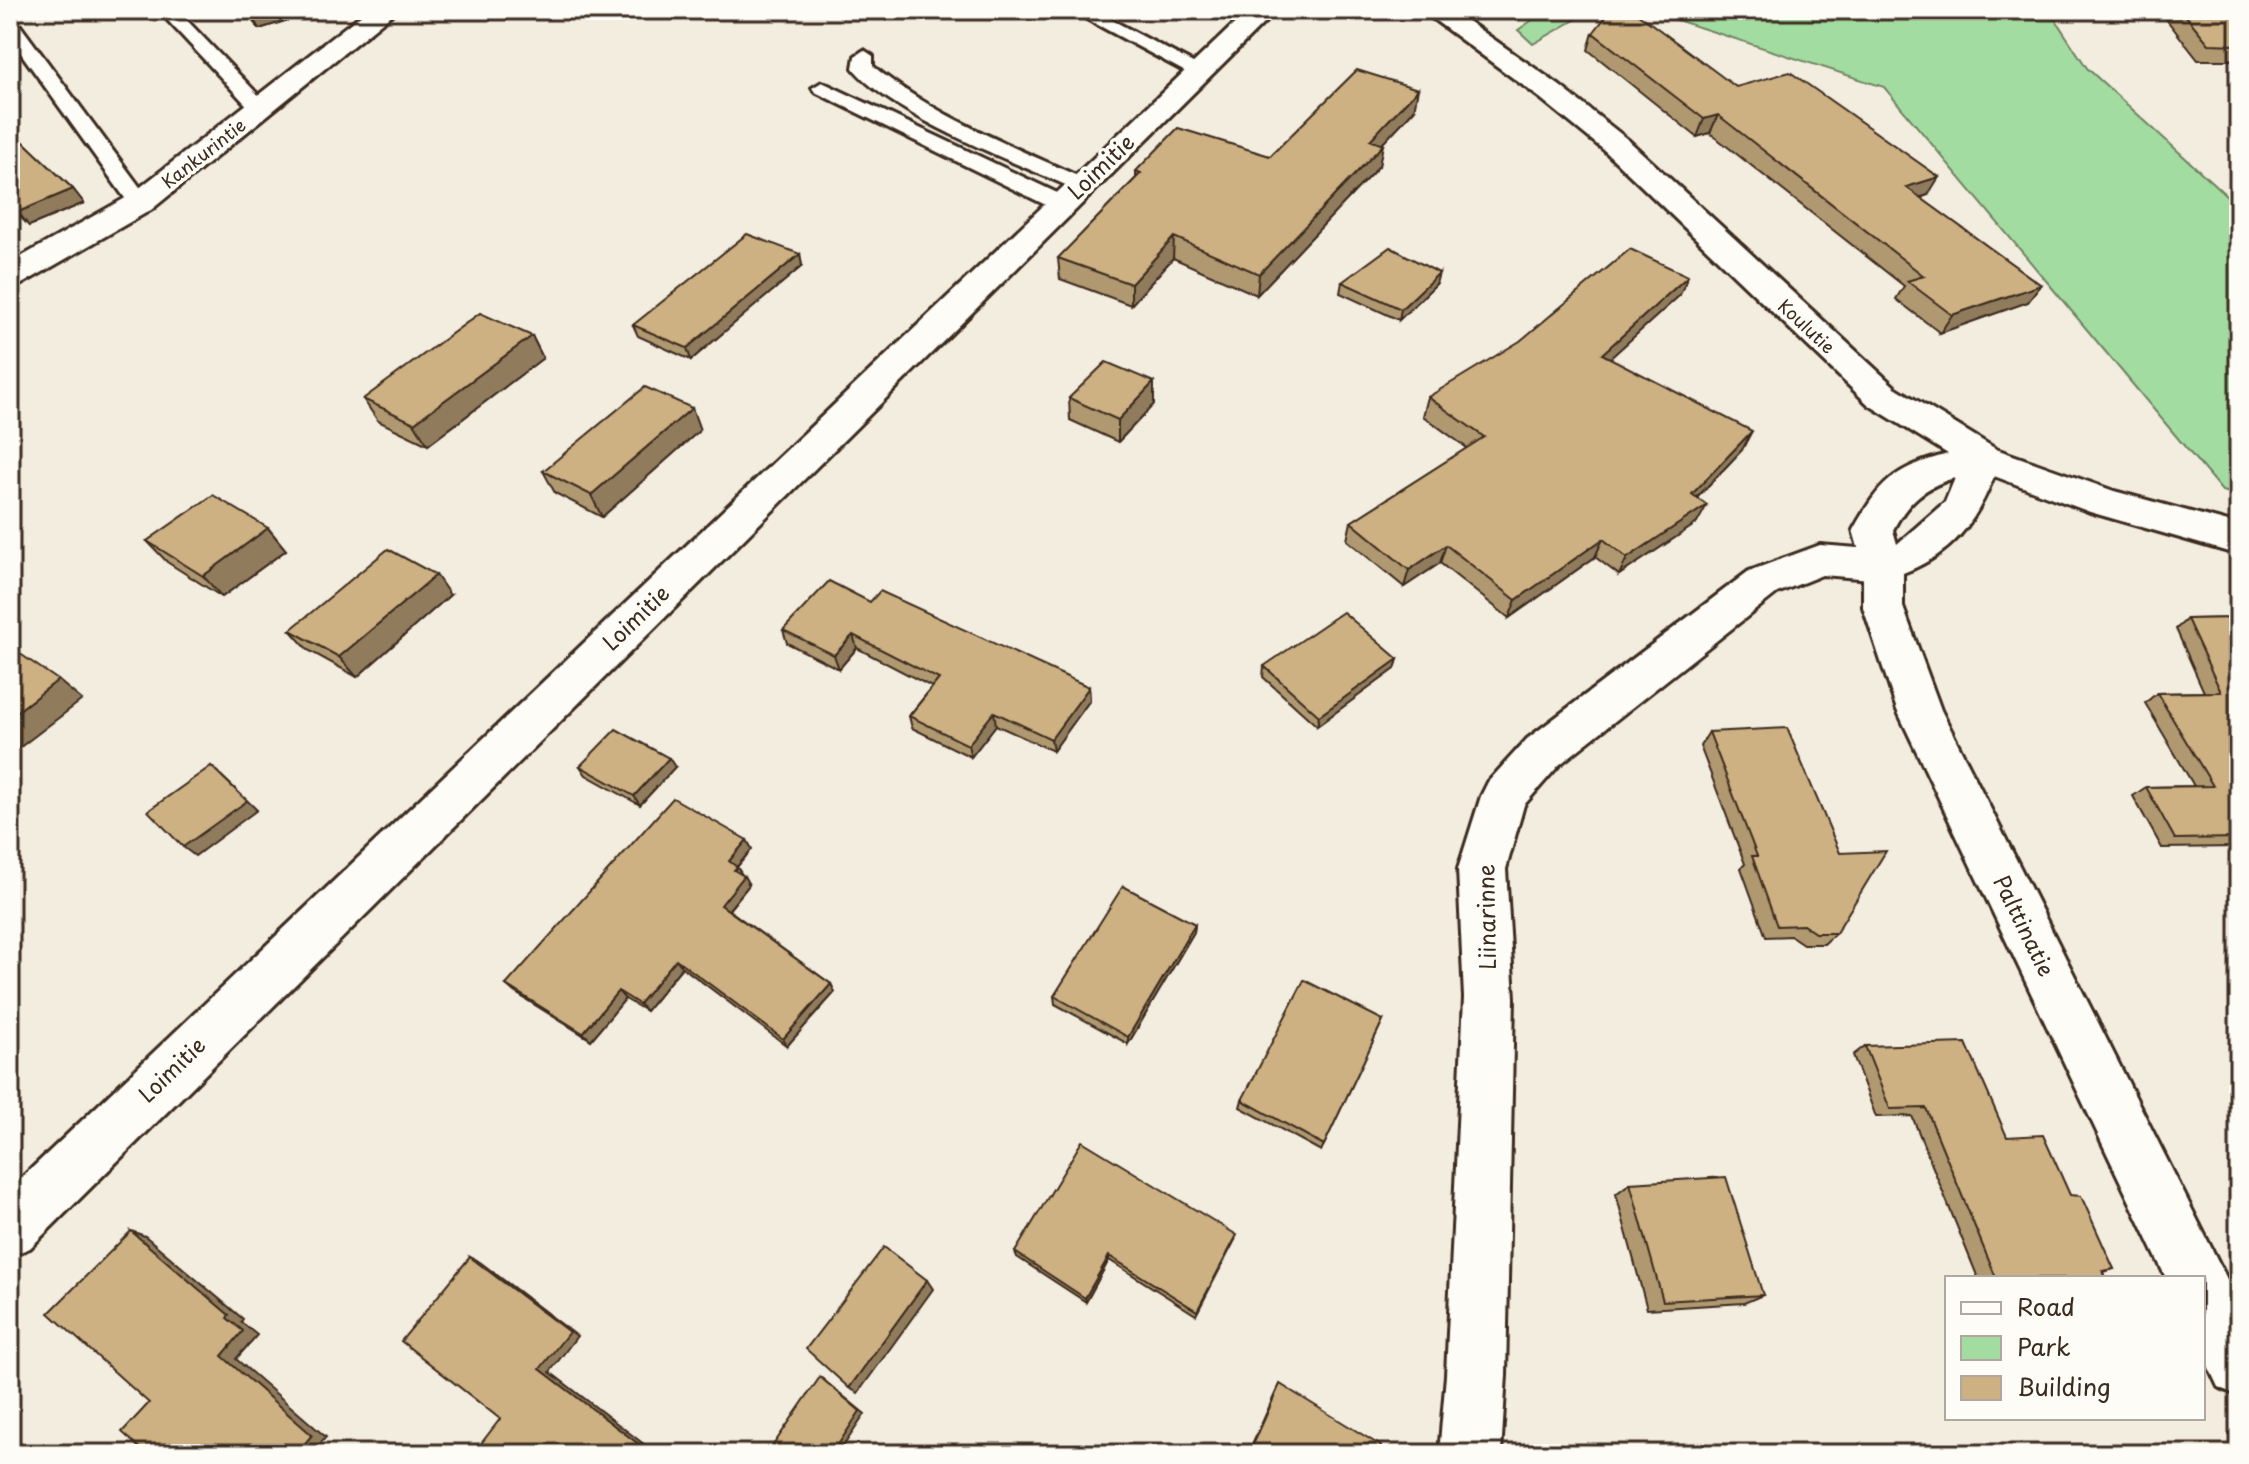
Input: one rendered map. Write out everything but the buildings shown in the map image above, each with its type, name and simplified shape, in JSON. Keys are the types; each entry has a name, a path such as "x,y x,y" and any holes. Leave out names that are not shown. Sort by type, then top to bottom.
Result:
{"street":[{"name":"Kankurintie","path":"10,277 140,203 384,10"},
{"name":"Loimitie","path":"10,1228 1264,10"},
{"name":"Koulutie","path":"1434,10 1550,92 1616,145 1882,396 1983,458 2104,502 2239,540"},
{"path":"1883,565 1916,552 1961,510 1983,458"},
{"name":"Palttinatie","path":"1983,458 1911,478 1888,499 1873,530 1883,565 1883,607 1919,710 2195,1276"},
{"name":"Liinarinne","path":"1470,1454 1476,1375 1489,998 1482,869 1504,796 1543,752 1763,582 1820,560 1883,565"},
{"path":"2205,1296 2239,1366"}],"lane":[{"path":"167,10 261,109"},
{"path":"1079,10 1200,72"},
{"path":"10,25 140,203"},
{"path":"864,56 863,68 879,82 1072,195"},
{"path":"822,88 1072,195"}],"green space":[{"path":"1547,10 1592,10 1533,44 1518,30"},
{"path":"1646,10 2049,10 2087,68 2239,207 2239,495 2222,491 1884,87"}]}
